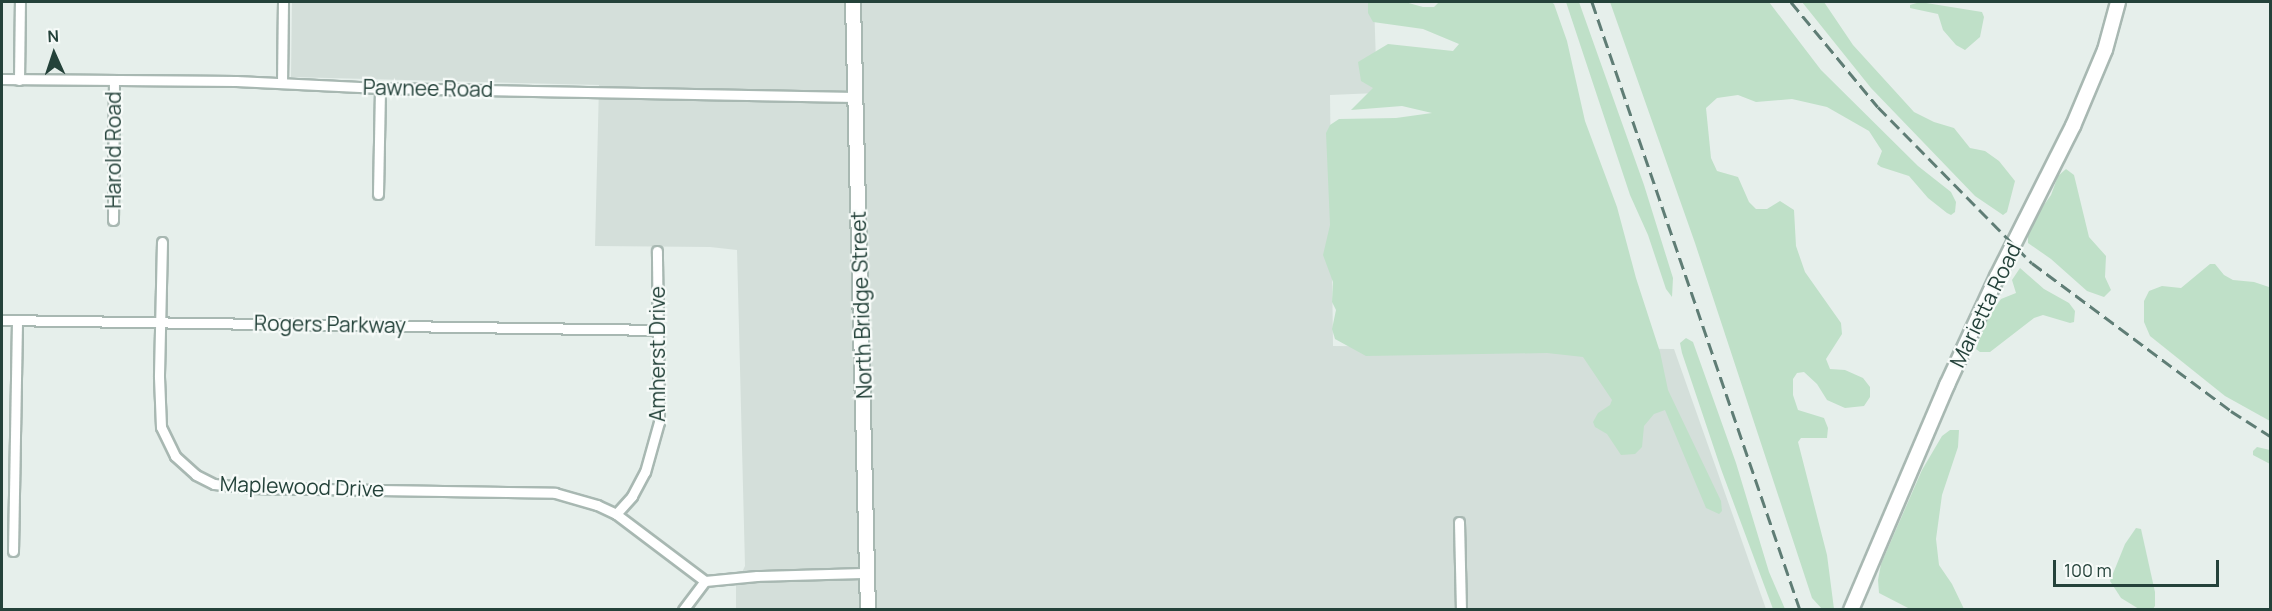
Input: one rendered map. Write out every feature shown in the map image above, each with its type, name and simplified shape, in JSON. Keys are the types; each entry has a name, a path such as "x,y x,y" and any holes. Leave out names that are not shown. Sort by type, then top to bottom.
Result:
{"street":[{"path":"19,80 20,2"},
{"path":"282,83 283,2"},
{"name":"North Bridge Street","path":"853,2 868,609"},
{"name":"Marietta Road","path":"1851,609 1947,385 1997,277 2073,126 2105,50 2118,2"},
{"name":"Pawnee Road","path":"2,79 855,96"},
{"name":"Harold Road","path":"113,220 114,80"},
{"path":"378,194 380,87"},
{"name":"Maplewood Drive","path":"162,242 159,406 163,435 175,456 188,470 214,484 251,488 533,491 578,498 616,514"},
{"name":"Amherst Drive","path":"616,514 632,496 645,472 659,422 657,251"},
{"name":"Rogers Parkway","path":"2,320 658,330"},
{"path":"13,551 17,320"},
{"path":"616,514 705,581 756,576 867,573"},
{"path":"1459,522 1461,609"},
{"path":"683,609 705,581"}],"shaded area":[{"path":"292,2 1374,2 1377,93 1330,95 1333,346 1674,349 1766,609 736,609 736,585 745,566 737,250 710,247 595,246 599,85 291,77"}],"green space":[{"path":"1368,2 1405,2 1423,7 1434,7 1439,2 1551,2 1554,4 1567,41 1585,121 1617,207 1636,278 1660,352 1668,390 1721,501 1722,511 1719,514 1706,508 1665,410 1654,414 1644,426 1642,447 1635,454 1621,455 1607,434 1595,427 1593,422 1598,413 1610,405 1612,400 1583,357 1547,353 1366,356 1335,339 1332,329 1336,310 1332,302 1333,282 1323,255 1330,225 1326,133 1330,125 1339,119 1396,118 1432,113 1402,106 1351,110 1373,88 1361,81 1358,62 1388,44 1453,51 1459,44 1423,29 1373,22 1368,13"},
{"path":"1566,2 1579,2 1644,185 1673,278 1672,297 1666,289 1648,235 1630,195"},
{"path":"1610,2 1769,2 1821,70 1918,166 1951,192 1956,202 1955,212 1951,215 1928,198 1909,176 1881,167 1877,164 1882,151 1869,131 1827,107 1792,99 1756,102 1738,95 1717,98 1706,108 1711,158 1717,171 1738,177 1749,202 1756,209 1767,209 1780,201 1794,210 1796,246 1805,272 1841,323 1842,334 1826,359 1830,369 1845,370 1863,378 1870,387 1870,397 1864,406 1845,408 1827,400 1817,384 1804,372 1797,373 1793,379 1793,395 1798,410 1824,418 1828,428 1827,438 1801,438 1798,442 1827,555 1834,609 1822,609 1812,598 1695,243"},
{"path":"1802,2 1824,2 1853,45 1914,112 1934,122 1954,128 1970,148 1985,151 1999,161 2015,181 2007,212 2003,215 1975,196 1871,88"},
{"path":"1920,2 1982,12 1984,17 1980,37 1965,50 1956,45 1943,30 1938,14 1910,8 1910,5"},
{"path":"2066,169 2074,175 2089,237 2106,256 2105,277 2111,290 2104,297 2087,291 2051,259 2028,243 2028,233 2034,219 2051,195 2058,176"},
{"path":"2210,264 2215,264 2224,275 2233,280 2254,282 2269,287 2270,421 2225,396 2150,336 2144,322 2144,301 2149,291 2162,286 2181,288"},
{"path":"2020,268 2044,289 2069,303 2075,311 2074,322 2070,323 2043,315 2034,318 1990,352 1980,352 1976,349 1986,320 2001,299 2016,293 2012,280"},
{"path":"1686,338 1693,342 1736,463 1769,572 1785,609 1773,609 1721,469 1682,353 1680,343"},
{"path":"1950,430 1959,430 1958,447 1942,495 1936,539 1939,565 1952,584 1964,609 1910,609 1879,593 1878,580 1881,564 1922,470 1942,436"},
{"path":"2257,447 2270,450 2270,464 2253,455"},
{"path":"2136,528 2141,529 2155,592 2153,609 2139,609 2121,598 2110,581 2125,544"}],"railway":[{"path":"1592,2 1800,610"},
{"path":"1791,2 1878,107 2032,263 2231,411 2270,436"}]}
